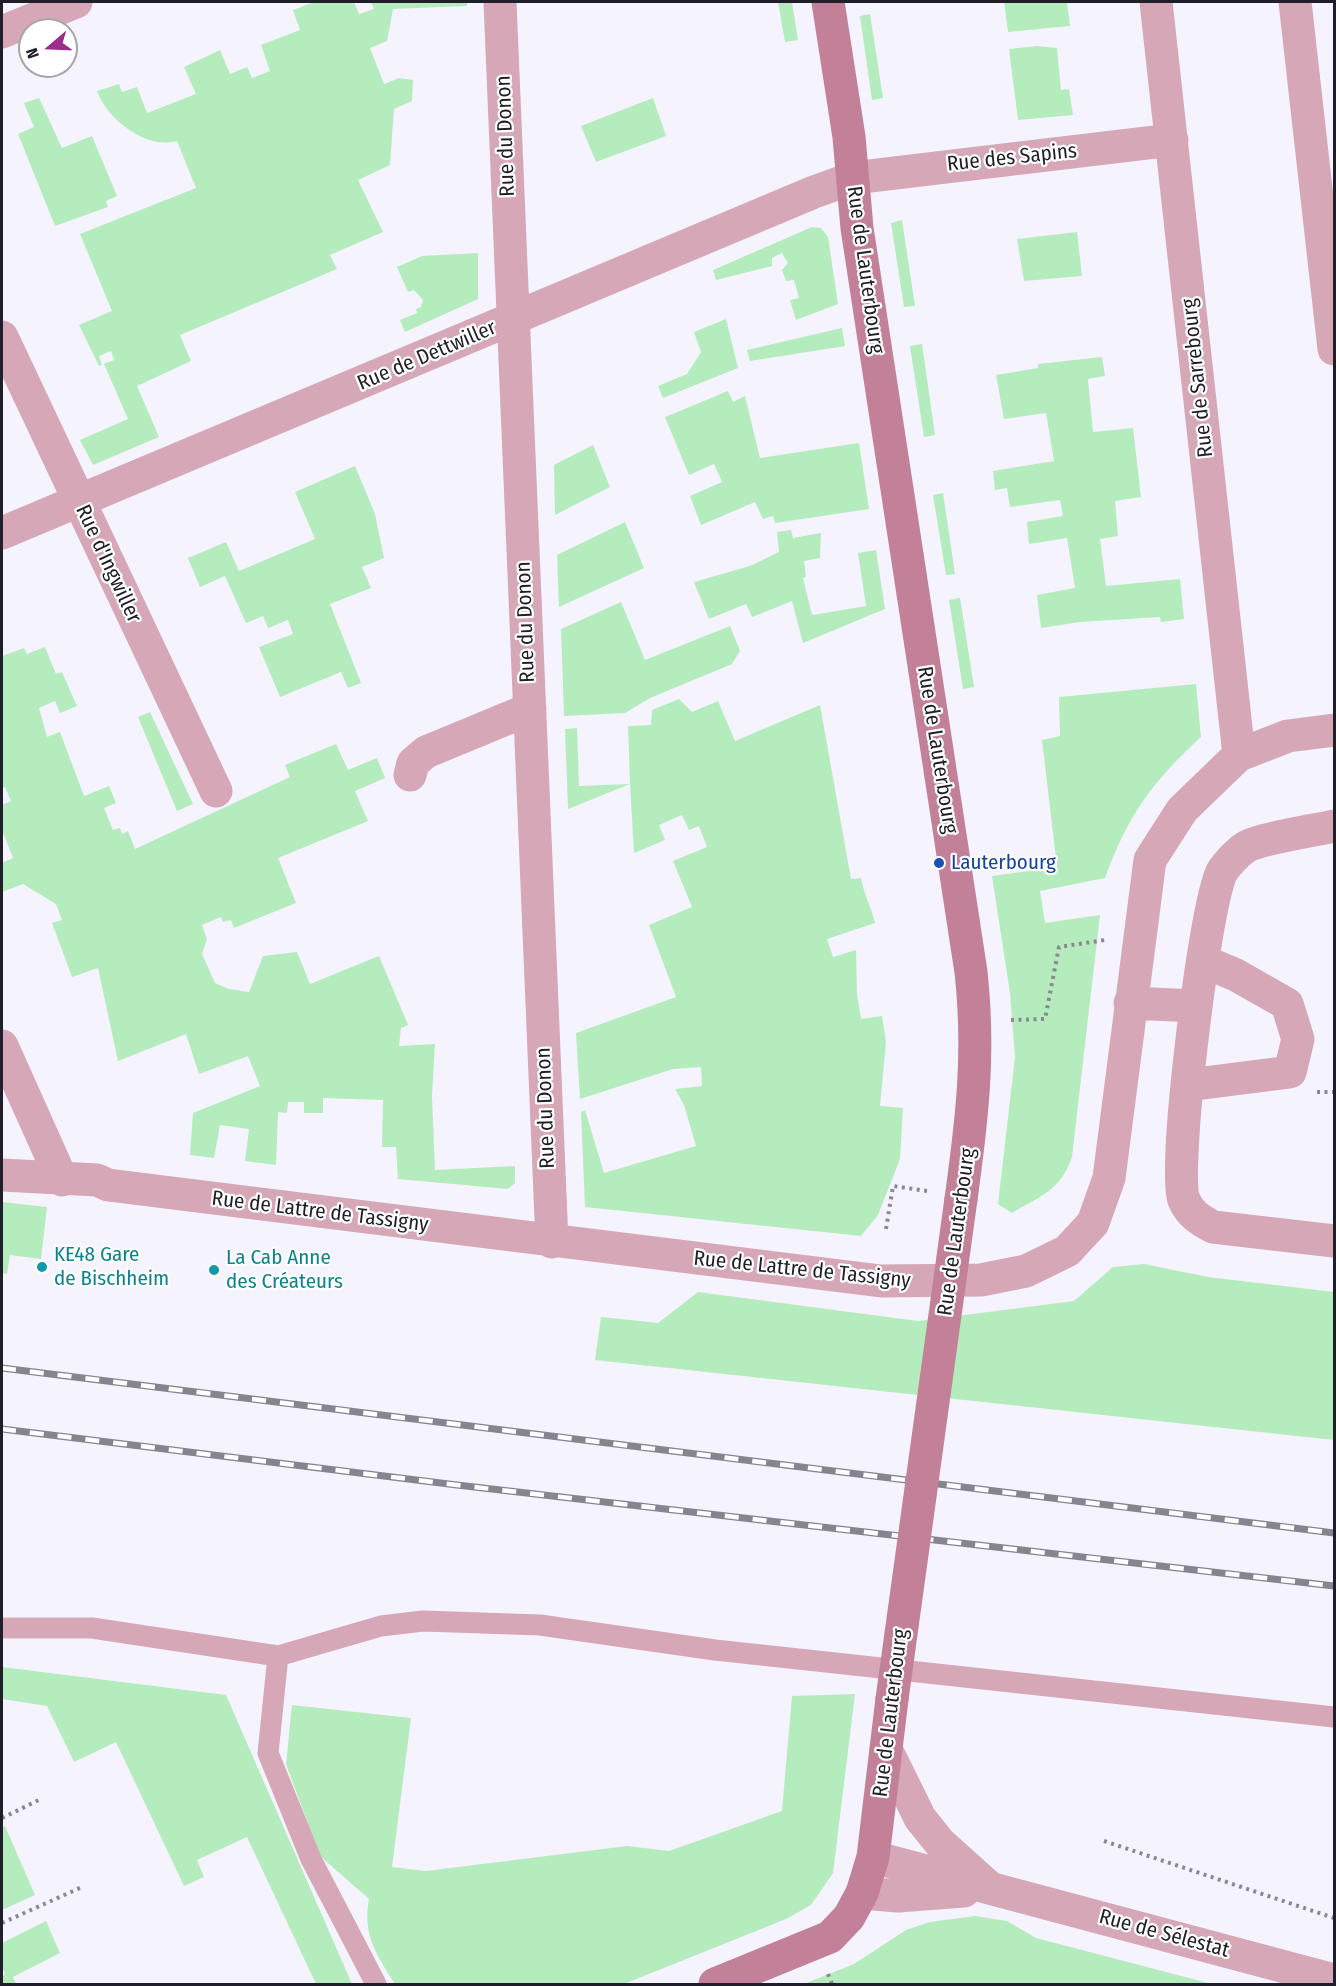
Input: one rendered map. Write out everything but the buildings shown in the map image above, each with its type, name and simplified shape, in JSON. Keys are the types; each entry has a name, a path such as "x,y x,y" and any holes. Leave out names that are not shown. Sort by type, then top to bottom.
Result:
{"street":[{"path":"2,32 76,2"},
{"name":"Rue du Donon","path":"500,2 552,1242"},
{"name":"Rue de Lauterbourg","path":"715,1984 830,1937 849,1917 862,1893 873,1857 947,1195 974,1115 977,1022 968,951 857,228 853,178 828,2"},
{"name":"Rue de Sarrebourg","path":"1156,2 1239,755"},
{"path":"1295,2 1335,350"},
{"name":"Rue des Sapins","path":"853,178 1172,141"},
{"name":"Rue de Dettwiller","path":"2,533 513,320 803,196 853,178"},
{"name":"Rue d'Ingwiller","path":"2,337 216,791"},
{"path":"410,775 413,763 426,752 530,708"},
{"name":"Rue de Lattre de Tassigny","path":"2,1175 62,1180 97,1180 108,1185 552,1242 881,1281 981,1280 1026,1271 1067,1251 1093,1223 1109,1178 1150,860 1182,810 1239,755 1288,736 1335,730"},
{"path":"1335,826 1246,847 1221,871 1196,1006 1180,1157 1183,1198 1195,1218 1213,1227 1335,1241"},
{"path":"1188,1085 1290,1072 1298,1039 1287,1004 1236,975 1203,961"},
{"path":"1130,1003 1196,1006"},
{"path":"2,1046 62,1180"},
{"name":"Rue de Sélestat","path":"886,1749 920,1818 940,1843 993,1890"},
{"name":"Rue de Sélestat","path":"873,1857 1335,1980"},
{"name":"Rue de Sélestat","path":"862,1893 898,1896 993,1890"}],"lane":[{"path":"2,1628 92,1628 278,1656 381,1626 423,1621 540,1625 715,1650 1335,1717"},
{"path":"278,1656 268,1753 311,1859 376,1984"}],"path":[{"path":"977,1022 1045,1018 1059,947 1139,936"},
{"path":"886,1229 893,1186 947,1195"},
{"path":"2,1818 40,1799"},
{"path":"1104,1841 1335,1918"},
{"path":"2,1923 82,1887"}],"green space":[{"path":"314,2 354,2 359,14 374,9 371,2 467,2 467,6 393,9 387,41 370,48 384,84 399,78 413,80 412,101 394,109 390,165 358,180 383,232 330,255 337,269 180,335 191,361 137,386 159,437 93,465 80,440 128,419 104,364 114,360 111,351 99,356 102,365 99,366 79,325 112,311 80,234 196,188 177,141 165,143 153,141 129,130 109,112 97,91 119,84 122,92 137,87 147,113 196,94 184,67 220,50 230,74 247,67 252,78 270,71 261,45 300,30 293,10"},
{"path":"778,2 792,2 798,40 785,42"},
{"path":"1004,2 1067,2 1070,26 1008,32"},
{"path":"870,14 883,98 872,100 860,16"},
{"path":"1037,46 1057,48 1061,90 1069,89 1073,115 1018,120 1009,49"},
{"path":"39,98 62,148 92,136 117,196 106,201 108,207 55,226 18,134 34,127 24,103"},
{"path":"653,98 666,136 596,162 581,126"},
{"path":"902,220 915,306 904,307 891,223"},
{"path":"812,227 821,228 828,237 838,304 796,320 790,300 799,298 794,280 786,281 782,270 788,263 782,253 772,258 772,266 716,280 713,270"},
{"path":"1077,232 1082,276 1024,281 1017,239"},
{"path":"478,253 478,299 405,332 400,320 417,313 416,309 421,307 423,300 414,290 408,292 397,267 422,256"},
{"path":"726,319 738,368 663,398 658,386 687,374 701,352 694,332"},
{"path":"842,328 845,346 750,361 747,350"},
{"path":"922,344 935,435 924,437 910,346"},
{"path":"1102,357 1105,376 1088,379 1093,432 1133,428 1141,497 1115,501 1118,536 1100,539 1106,586 1180,579 1184,619 1161,622 1160,617 1080,622 1041,628 1037,595 1075,588 1067,538 1029,544 1027,522 1063,516 1060,500 1010,507 1007,488 995,490 993,471 1054,461 1046,413 1004,419 996,375 1038,368 1038,364"},
{"path":"728,391 733,402 745,396 760,458 859,443 869,509 775,523 773,516 763,519 755,502 701,525 690,496 722,482 714,464 689,475 665,417"},
{"path":"593,445 610,487 555,515 554,465"},
{"path":"355,466 375,514 384,558 362,567 371,588 330,604 361,683 348,688 341,672 280,697 259,647 293,634 288,620 268,628 263,616 246,623 225,576 200,587 188,558 226,542 239,571 315,539 295,492"},
{"path":"943,493 955,574 946,575 933,495"},
{"path":"625,522 644,568 559,607 557,555"},
{"path":"791,530 793,538 821,533 820,558 804,561 806,577 803,578 812,615 866,606 858,553 876,550 885,609 803,643 792,601 752,617 746,604 709,619 694,582 750,566 779,552 777,532"},
{"path":"960,598 974,687 963,689 949,600"},
{"path":"621,602 645,660 730,626 740,651 732,664 650,698 625,713 564,716 561,629"},
{"path":"45,647 56,674 62,672 77,706 60,713 55,701 39,708 47,737 60,732 84,796 109,786 116,803 104,808 113,830 120,828 122,834 128,831 135,849 290,777 285,765 336,744 348,770 377,758 385,778 355,791 368,821 278,858 296,903 234,928 231,920 223,922 221,917 202,925 207,939 202,954 215,983 229,989 249,992 263,956 297,952 310,984 379,956 408,1025 401,1028 399,1046 435,1044 432,1097 435,1170 515,1166 515,1183 508,1189 398,1179 396,1147 382,1147 383,1100 323,1098 323,1113 304,1113 304,1102 288,1102 287,1113 278,1112 276,1165 245,1161 249,1129 220,1125 214,1158 190,1155 193,1113 260,1086 248,1056 199,1074 186,1034 118,1061 98,968 72,977 52,923 62,920 56,904 23,884 2,892 2,863 13,858 2,830 2,805 11,801 5,787 2,788 2,656 24,648 27,654"},
{"path":"1196,684 1201,737 1169,769 1143,801 1123,836 1105,878 1040,891 1045,923 1100,915 1072,1157 1056,1185 1012,1213 998,1204 1015,1057 1010,993 992,876 1057,867 1042,740 1060,736 1059,697"},
{"path":"679,699 692,712 718,701 735,741 820,705 851,879 861,878 875,923 827,939 833,957 856,950 857,994 861,1019 882,1016 886,1042 880,1106 903,1108 900,1159 878,1215 861,1236 585,1207 581,1112 585,1110 604,1173 696,1146 684,1105 675,1089 702,1086 701,1067 673,1069 580,1099 576,1033 676,997 649,925 692,907 673,861 707,847 699,826 689,830 682,815 659,825 665,840 634,853 628,726 651,725 652,710"},
{"path":"150,712 193,804 177,811 138,717"},
{"path":"577,728 579,786 630,784 568,809 565,729"},
{"path":"2,1202 47,1207 41,1259 10,1255 7,1274 2,1273"},
{"path":"1144,1264 1208,1277 1334,1292 1334,1440 595,1360 601,1317 658,1323 698,1292 918,1321 1074,1301 1113,1267"},
{"path":"2,1667 226,1695 352,1984 316,1984 247,1837 197,1860 204,1877 184,1886 116,1742 74,1762 47,1706 2,1699"},
{"path":"855,1694 833,1873 811,1905 786,1919 624,1984 395,1984 382,1964 369,1934 367,1912 369,1899 320,1856 286,1764 292,1705 411,1718 392,1867 426,1871 627,1846 669,1851 782,1811 792,1696"},
{"path":"5,1826 35,1895 2,1910 2,1828"},
{"path":"975,1916 1007,1921 1036,1938 1212,1984 804,1984 854,1964 906,1930 930,1922"},
{"path":"46,1921 60,1953 13,1977 16,1984 2,1984 2,1977 5,1974 2,1966 2,1943"}],"railway":[{"path":"2,1368 1334,1533"},
{"path":"2,1429 457,1485 1334,1586"}],"place":[{"name":"Lauterbourg","path":"939,863"},
{"name":"KE48 Gare de Bischheim","path":"42,1267"},
{"name":"La Cab Anne des Créateurs","path":"214,1270"}]}
